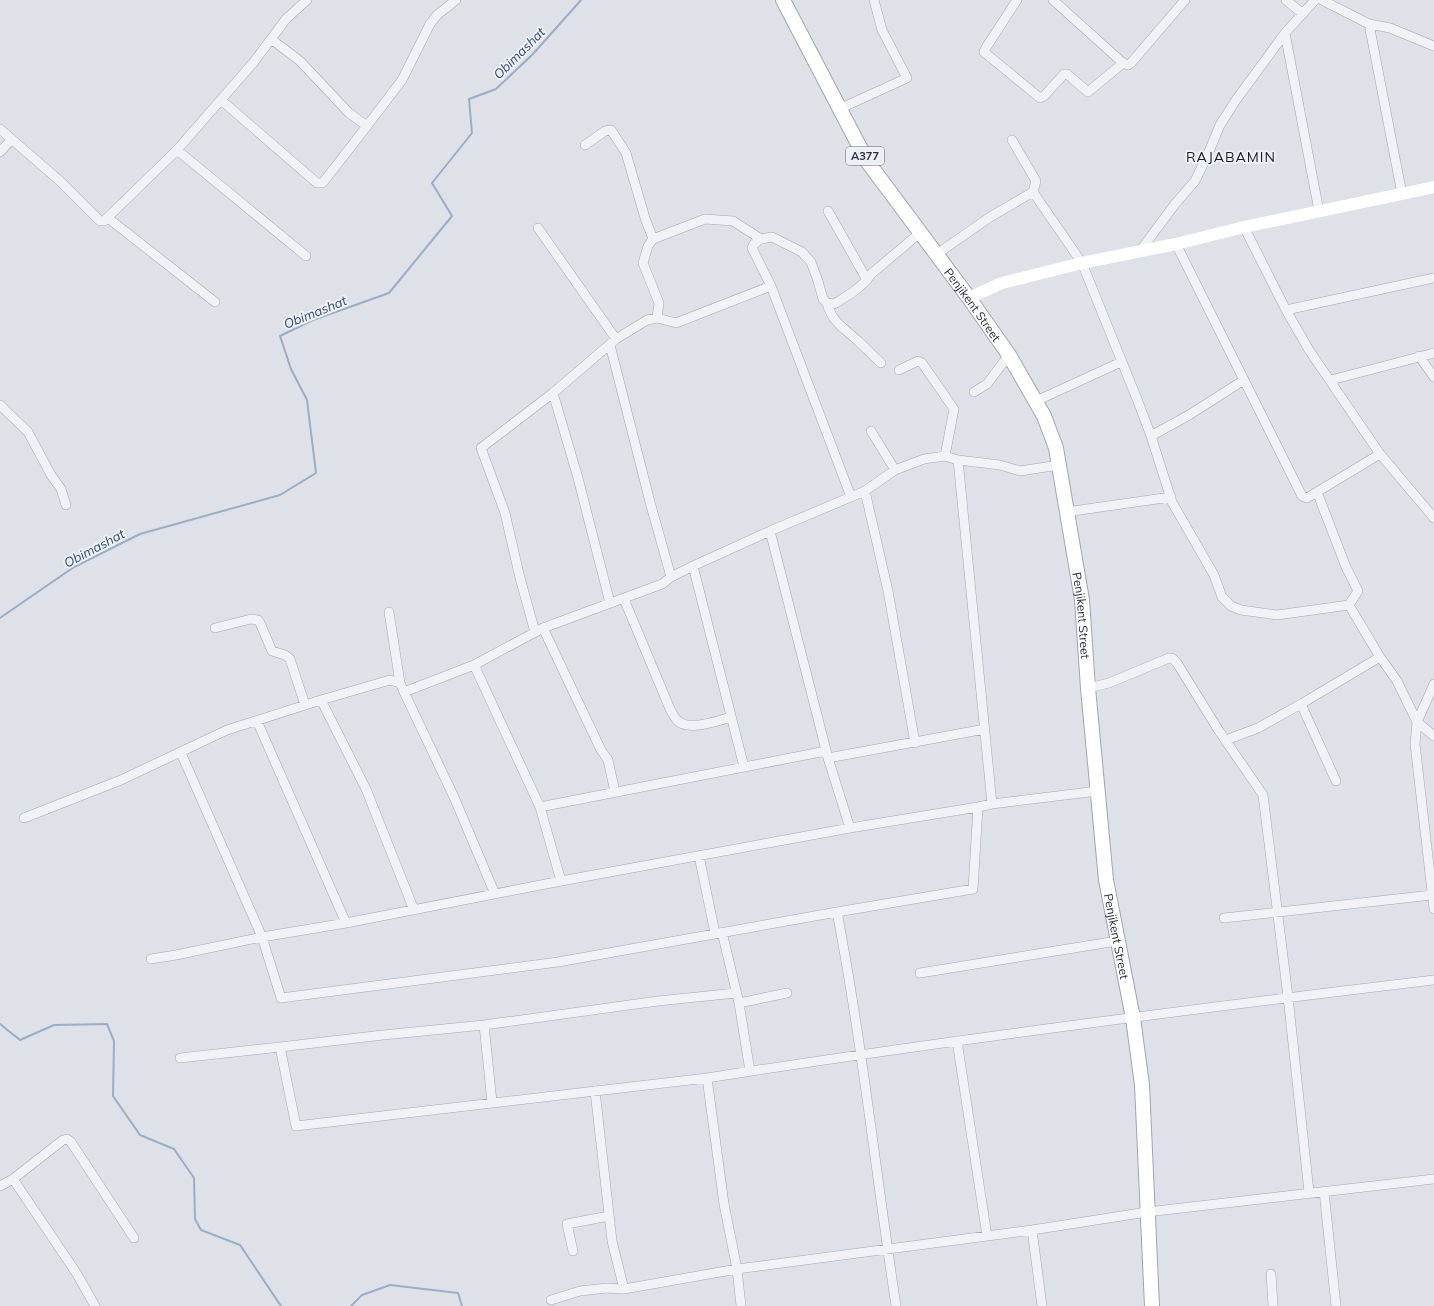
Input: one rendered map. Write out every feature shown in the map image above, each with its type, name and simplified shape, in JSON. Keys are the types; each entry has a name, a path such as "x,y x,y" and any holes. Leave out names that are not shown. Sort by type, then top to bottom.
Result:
{"main road":[{"name":"Penjikent Street","path":"782,0 867,161 921,232 1009,355 1036,401 1051,433 1056,448 1082,600 1088,688 1106,880 1133,1018 1142,1085 1152,1306"},
{"path":"969,298 1002,283 1176,244 1244,227 1434,187"}],"street":[{"path":"0,129 61,182 100,221 104,221 177,150 253,63 286,19 307,0"},
{"path":"221,100 317,183 322,183 402,80 433,19 456,0"},
{"path":"839,109 907,78 882,30 874,0"},
{"path":"1017,0 984,52 1040,98 1044,96 1066,73 1088,92 1124,62"},
{"path":"1053,0 1128,65 1136,59 1180,2"},
{"path":"1286,0 1303,14"},
{"path":"1140,251 1175,204 1195,181 1220,126 1236,100 1285,33 1315,0"},
{"path":"1322,0 1369,24 1390,28 1434,46"},
{"path":"1369,24 1402,194"},
{"path":"1285,33 1319,211"},
{"path":"271,39 300,61 348,113 367,126"},
{"path":"585,145 605,131 611,130 614,134 626,153 645,218 653,239"},
{"path":"0,152 11,140"},
{"path":"937,254 990,217 1033,192 1036,181 1012,140"},
{"path":"177,150 306,256"},
{"path":"1033,192 1082,264 1151,436 1172,502 1214,574 1222,597 1231,606 1241,610 1277,615 1349,605 1358,591 1346,567 1317,492"},
{"path":"828,211 867,280"},
{"path":"108,218 216,302"},
{"path":"657,318 659,303 643,263 648,246 653,239 706,219 733,221 761,239"},
{"path":"1244,227 1286,310 1309,350 1380,454 1434,518"},
{"path":"538,228 613,342 650,502 671,577"},
{"path":"827,303 834,304 853,292 867,280 871,274 921,232"},
{"path":"851,497 771,286 752,248 754,244 761,239 772,237 802,252 810,262 818,281 823,299 827,303 829,311 838,324 858,340 881,363"},
{"path":"1176,244 1302,496 1307,498 1380,454"},
{"path":"1286,310 1434,278"},
{"path":"615,792 608,760 601,750 538,630 520,578 505,513 481,448 553,393 613,342 647,320 657,318 676,323 771,286"},
{"path":"1330,380 1434,353"},
{"path":"974,392 987,384 1009,355"},
{"path":"1418,356 1434,377"},
{"path":"899,370 918,361 922,363 954,409 946,456"},
{"path":"1036,401 1121,362"},
{"path":"1151,436 1189,415 1244,380"},
{"path":"553,393 578,478 610,603"},
{"path":"0,404 28,432 50,476 61,490 66,505"},
{"path":"871,431 895,470"},
{"path":"404,692 474,665 538,630 662,584 671,577 694,566 770,531 866,490 895,470 924,459 946,456 958,460 1000,465 1020,471 1059,465"},
{"path":"958,460 992,804"},
{"path":"866,490 888,590 915,743"},
{"path":"1066,512 1170,497"},
{"path":"770,531 828,758"},
{"path":"694,566 744,767"},
{"path":"624,598 670,709 677,721 683,724 694,725 707,724 731,717"},
{"path":"1349,605 1380,657 1397,681 1417,722 1434,736"},
{"path":"389,612 400,683 454,797 495,894"},
{"path":"215,628 251,620 258,620 272,651 285,655 290,659 305,705"},
{"path":"1226,740 1258,728 1380,657"},
{"path":"1088,688 1109,683 1172,658 1177,663 1263,795 1288,997 1309,1192"},
{"path":"474,665 540,807 561,881"},
{"path":"24,818 121,780 227,730 390,680 400,683"},
{"path":"1434,684 1417,722 1415,744 1434,909"},
{"path":"322,700 366,789 414,910"},
{"path":"1301,704 1336,781"},
{"path":"257,721 346,923"},
{"path":"828,758 985,729"},
{"path":"540,807 826,751 850,828"},
{"path":"181,753 262,936 280,998 558,962 973,889 978,807"},
{"path":"151,959 262,936 346,923 561,881 850,828 992,804 1098,791"},
{"path":"699,856 718,933 739,1003 749,1071"},
{"path":"1224,918 1432,895"},
{"path":"837,912 861,1055 896,1306"},
{"path":"920,973 1117,941"},
{"path":"280,1047 296,1126 707,1078 957,1041 1288,997 1434,980"},
{"path":"180,1058 383,1034 484,1025 658,1001 736,993"},
{"path":"739,1003 787,993"},
{"path":"484,1025 492,1102"},
{"path":"957,1041 987,1236"},
{"path":"707,1078 724,1204 737,1269 741,1306"},
{"path":"595,1091 606,1176 612,1241 624,1289"},
{"path":"0,1186 14,1179 63,1140 67,1139 76,1149 134,1238"},
{"path":"14,1179 77,1274 94,1306"},
{"path":"551,1300 580,1291 607,1288 624,1289 737,1269 1032,1230 1148,1212 1309,1192 1434,1179"},
{"path":"1324,1191 1336,1306"},
{"path":"573,1251 567,1224 609,1216"},
{"path":"1032,1230 1042,1306"},
{"path":"1271,1274 1273,1306"}],"waterway":[{"name":"Obimashat","path":"0,618 74,567 140,534 280,495 316,473 307,400 291,369 280,336 313,320 389,293 452,216 432,183 472,133 469,99 496,89 533,54 581,0"},
{"name":"Obimashat","path":"0,1024 20,1040 54,1025 107,1024 114,1041 113,1096 140,1135 174,1149 194,1178 195,1219 201,1230 240,1245 281,1306"},
{"name":"Obimashat","path":"351,1306 362,1295 390,1285 458,1293 462,1306"}],"district":[{"name":"RAJABAMIN","path":"1231,157"}]}
